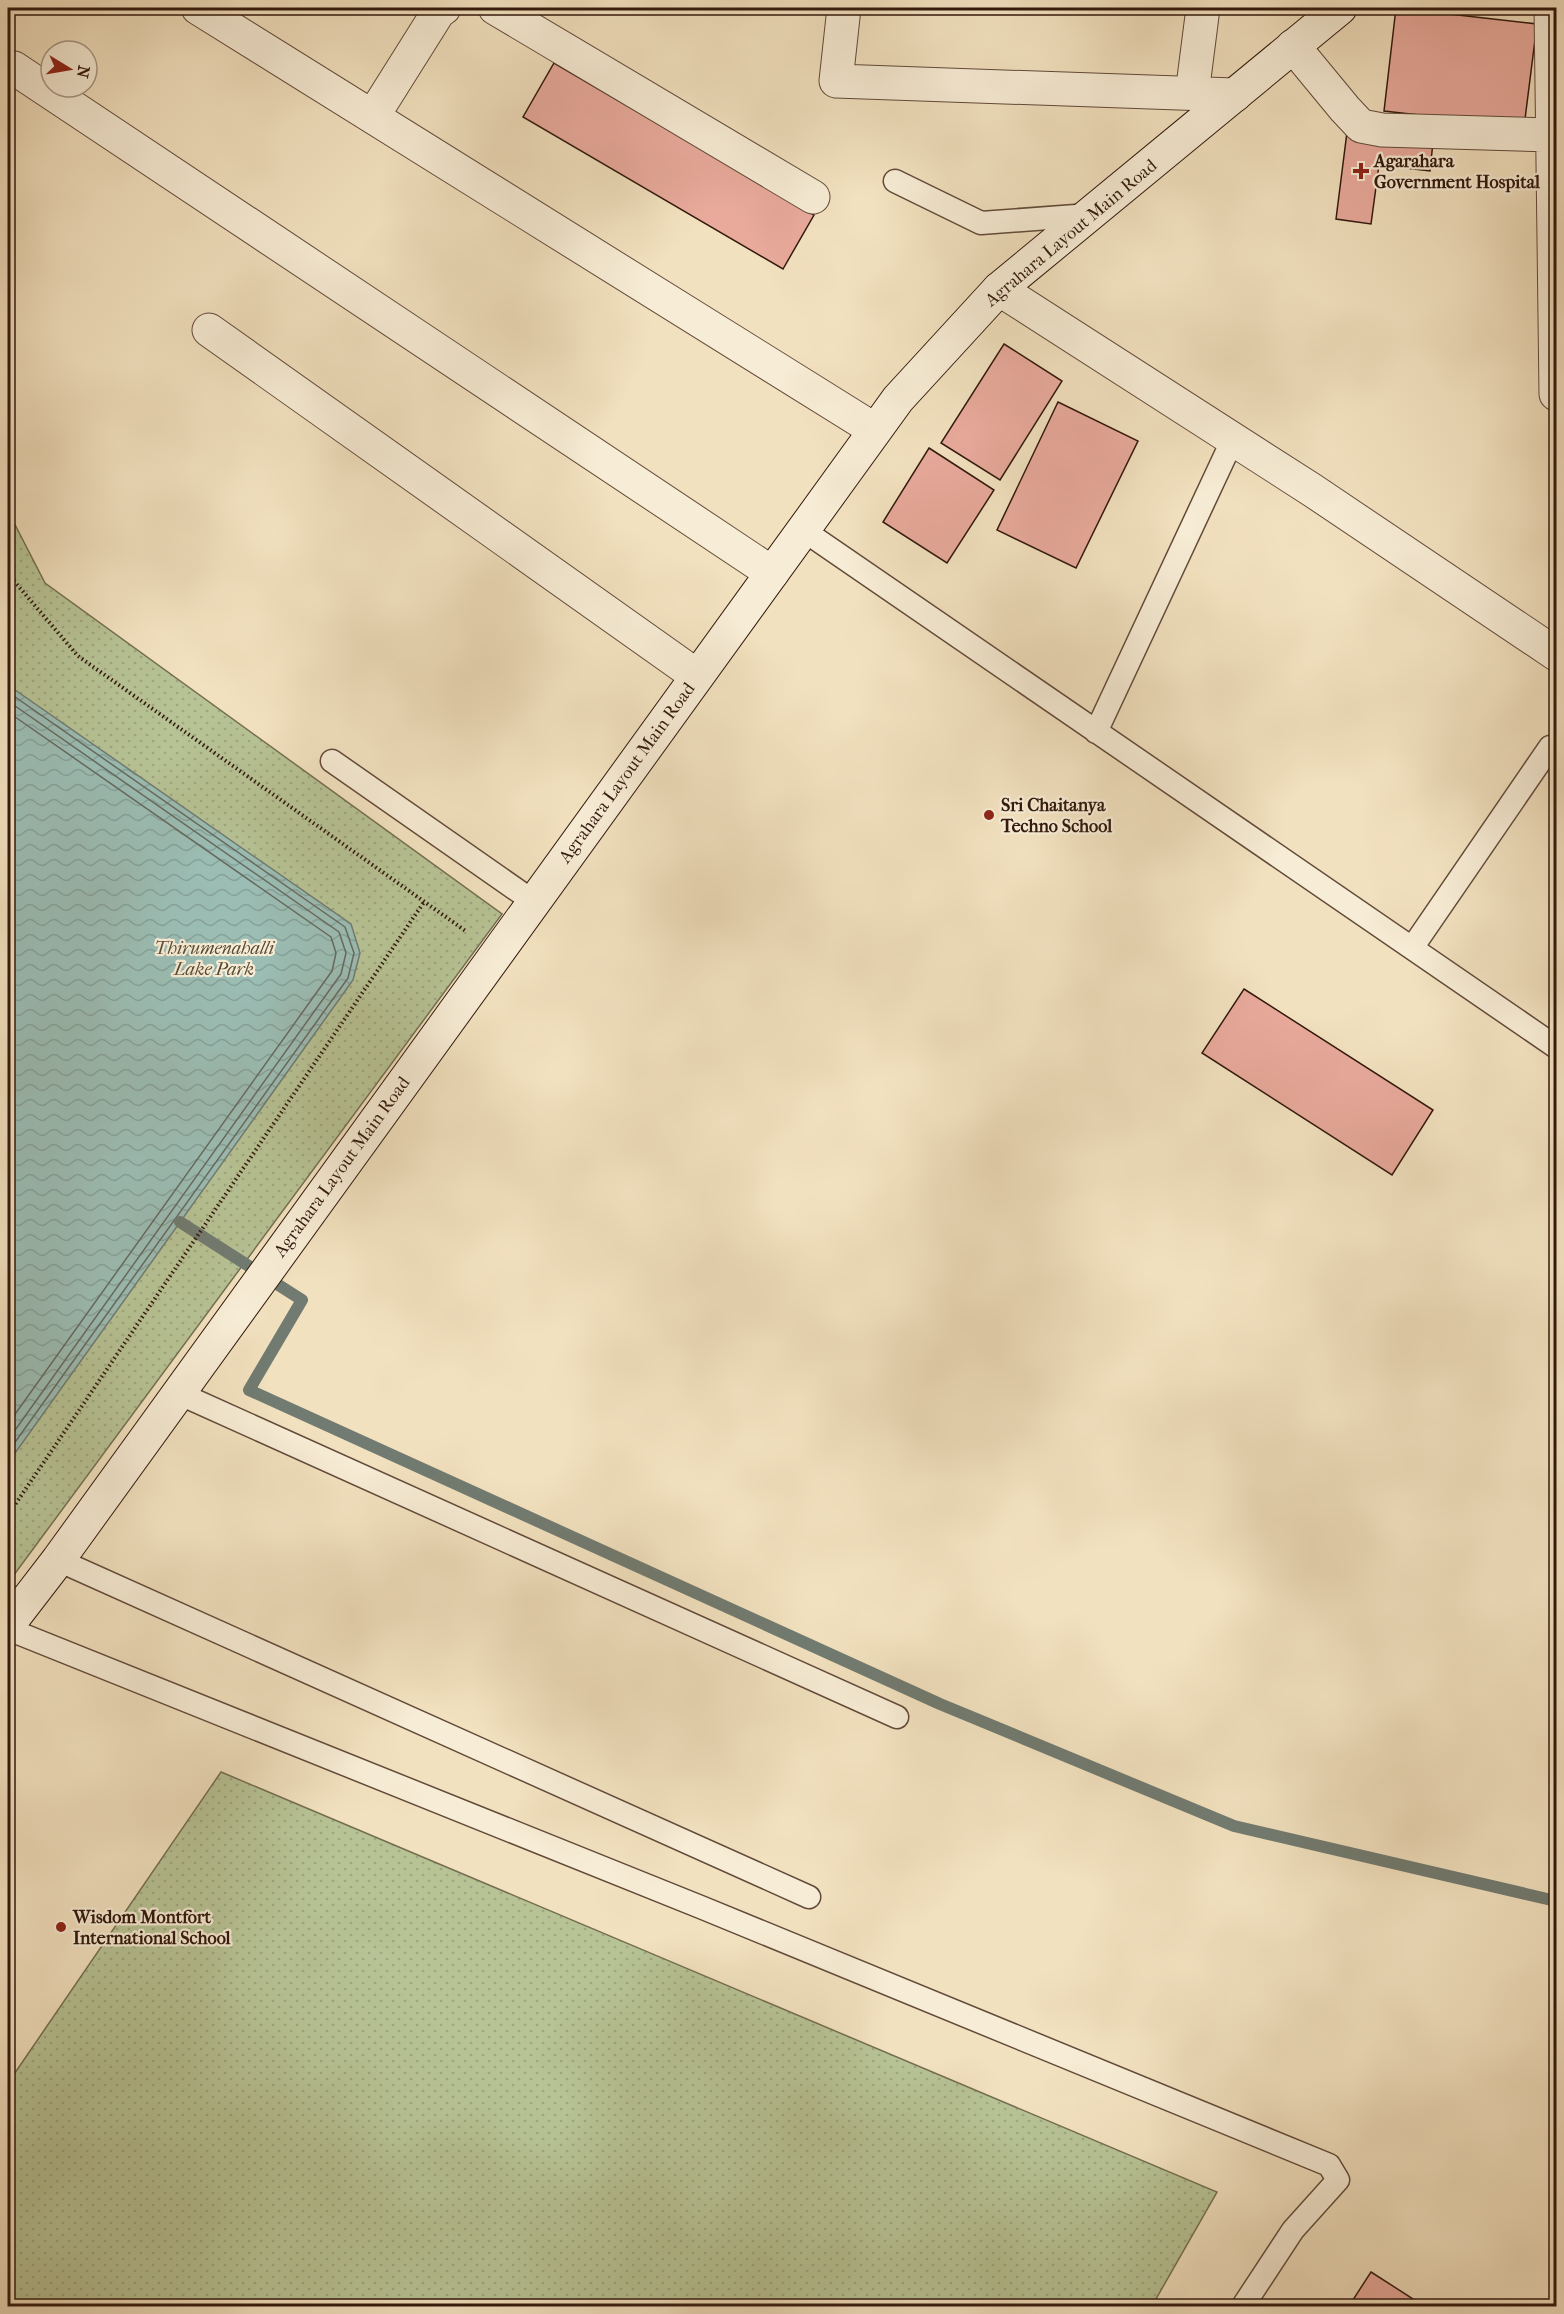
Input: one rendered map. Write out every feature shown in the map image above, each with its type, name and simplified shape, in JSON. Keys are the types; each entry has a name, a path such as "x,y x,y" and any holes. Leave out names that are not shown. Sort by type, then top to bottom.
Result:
{"street":[{"path":"198,8 875,430"},
{"path":"373,116 439,11 444,8"},
{"path":"495,8 813,197"},
{"path":"844,8 836,81 1235,95"},
{"path":"1192,93 1203,8"},
{"name":"Agrahara Layout Main Road","path":"8,1627 897,399 999,289 1340,8"},
{"path":"1551,8 1557,394"},
{"path":"1293,46 1361,126 1554,149"},
{"path":"14,68 772,573"},
{"path":"999,289 1233,439 1557,654"},
{"path":"208,330 697,676"}],"lane":[{"path":"895,181 981,223 1089,215"},
{"path":"1096,732 1233,439"},
{"path":"803,530 1557,1047"},
{"path":"1412,948 1550,747"},
{"path":"332,761 534,903"},
{"path":"178,1394 897,1717"},
{"path":"58,1560 809,1897"},
{"path":"8,1627 703,1908 1329,2165 1338,2180 1293,2230 1243,2307"}],"path":[{"path":"8,574 78,656 497,953"},
{"path":"8,1515 424,902"}],"green space":[{"name":"Thirumenahalli Lake Park","path":"8,511 45,583 502,914 8,1583"},
{"path":"221,1772 1217,2192 1152,2306 8,2306 8,2083"}],"water":[{"path":"8,685 351,924 360,953 353,980 8,1463"}],"building":[{"path":"1396,8 1537,24 1524,127 1384,111"},
{"path":"554,63 814,215 783,269 523,117"},
{"path":"1347,132 1433,142 1430,171 1379,165 1371,224 1336,219"},
{"path":"1004,344 1062,381 1000,480 941,443"},
{"path":"1058,402 1138,441 1076,568 997,530"},
{"path":"929,448 994,490 947,563 883,522"},
{"path":"1244,989 1433,1110 1392,1175 1202,1053"},
{"path":"1371,2272 1424,2306 1349,2306"}],"waterway":[{"path":"180,1222 302,1300 249,1390 940,1704 1234,1826 1556,1901"}],"place":[{"name":"Agarahara Government Hospital","path":"1361,171"},
{"name":"Sri Chaitanya Techno School","path":"989,815"},
{"name":"Wisdom Montfort International School","path":"61,1927"}]}
